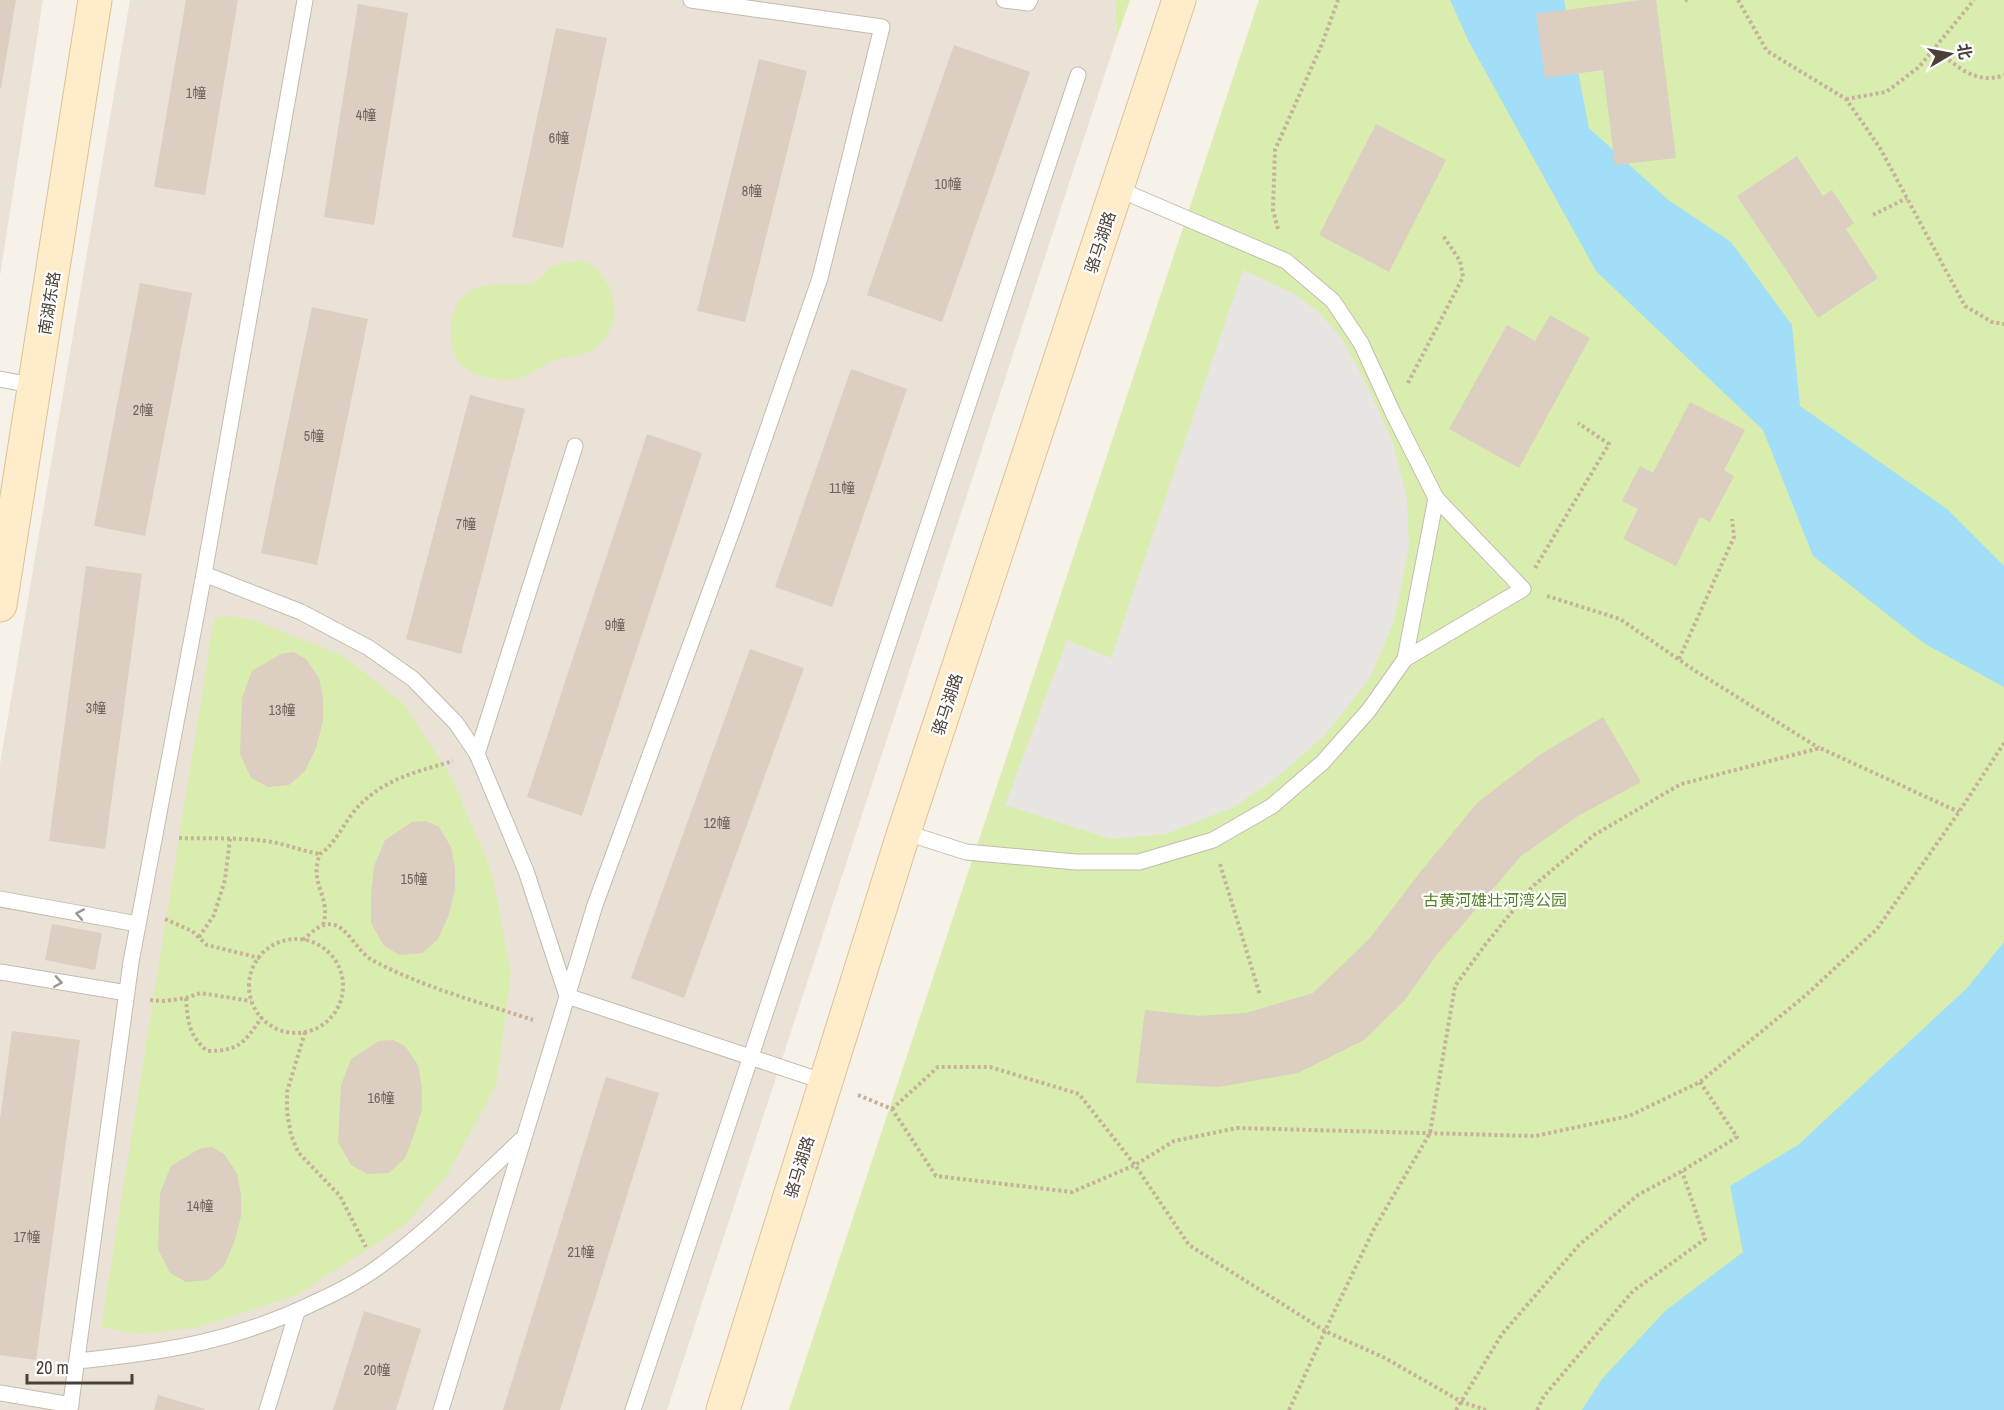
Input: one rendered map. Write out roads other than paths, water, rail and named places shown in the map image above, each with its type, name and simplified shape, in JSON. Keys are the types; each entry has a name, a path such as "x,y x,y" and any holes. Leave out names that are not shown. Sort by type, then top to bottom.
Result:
{"street":[{"name":"南湖东路","path":"0,605 95,0"},
{"name":"骆马湖路","path":"723,1410 904,832 1179,0"}],"lane":[{"path":"0,1393 71,1408 126,995 204,574 305,0"},
{"path":"441,1410 595,905 735,523 820,278 882,27 691,0"},
{"path":"1004,0 1028,3 1030,0"},
{"path":"633,1410 1078,75"},
{"path":"904,832 966,852 1076,862 1139,862 1213,840 1272,807 1323,762 1369,710 1405,659 1523,589 1436,498 1361,343 1333,301 1286,261 1118,189"},
{"path":"0,379 36,386"},
{"path":"477,754 575,446"},
{"path":"1405,659 1436,498"},
{"path":"204,574 301,612 369,648 413,679 456,723 477,754 526,871 567,996"},
{"path":"0,899 139,919"},
{"path":"0,972 126,995"},
{"path":"567,996 825,1082"},
{"path":"77,1361 149,1354 198,1345 252,1330 297,1312 342,1290 376,1269 417,1236 524,1138"},
{"path":"267,1410 297,1312"}],"water":[{"path":"1450,0 1564,0 1589,128 1667,199 1731,242 1792,325 1800,406 1947,509 2004,566 2004,687 1925,644 1813,556 1763,430 1596,271 1469,42"},
{"path":"2004,942 2004,1410 1582,1410 1602,1379 1665,1311 1743,1252 1730,1186 1798,1145 1967,988"}],"park label":[{"name":"古黄河雄壮河湾公园","path":"1495,900"}]}
